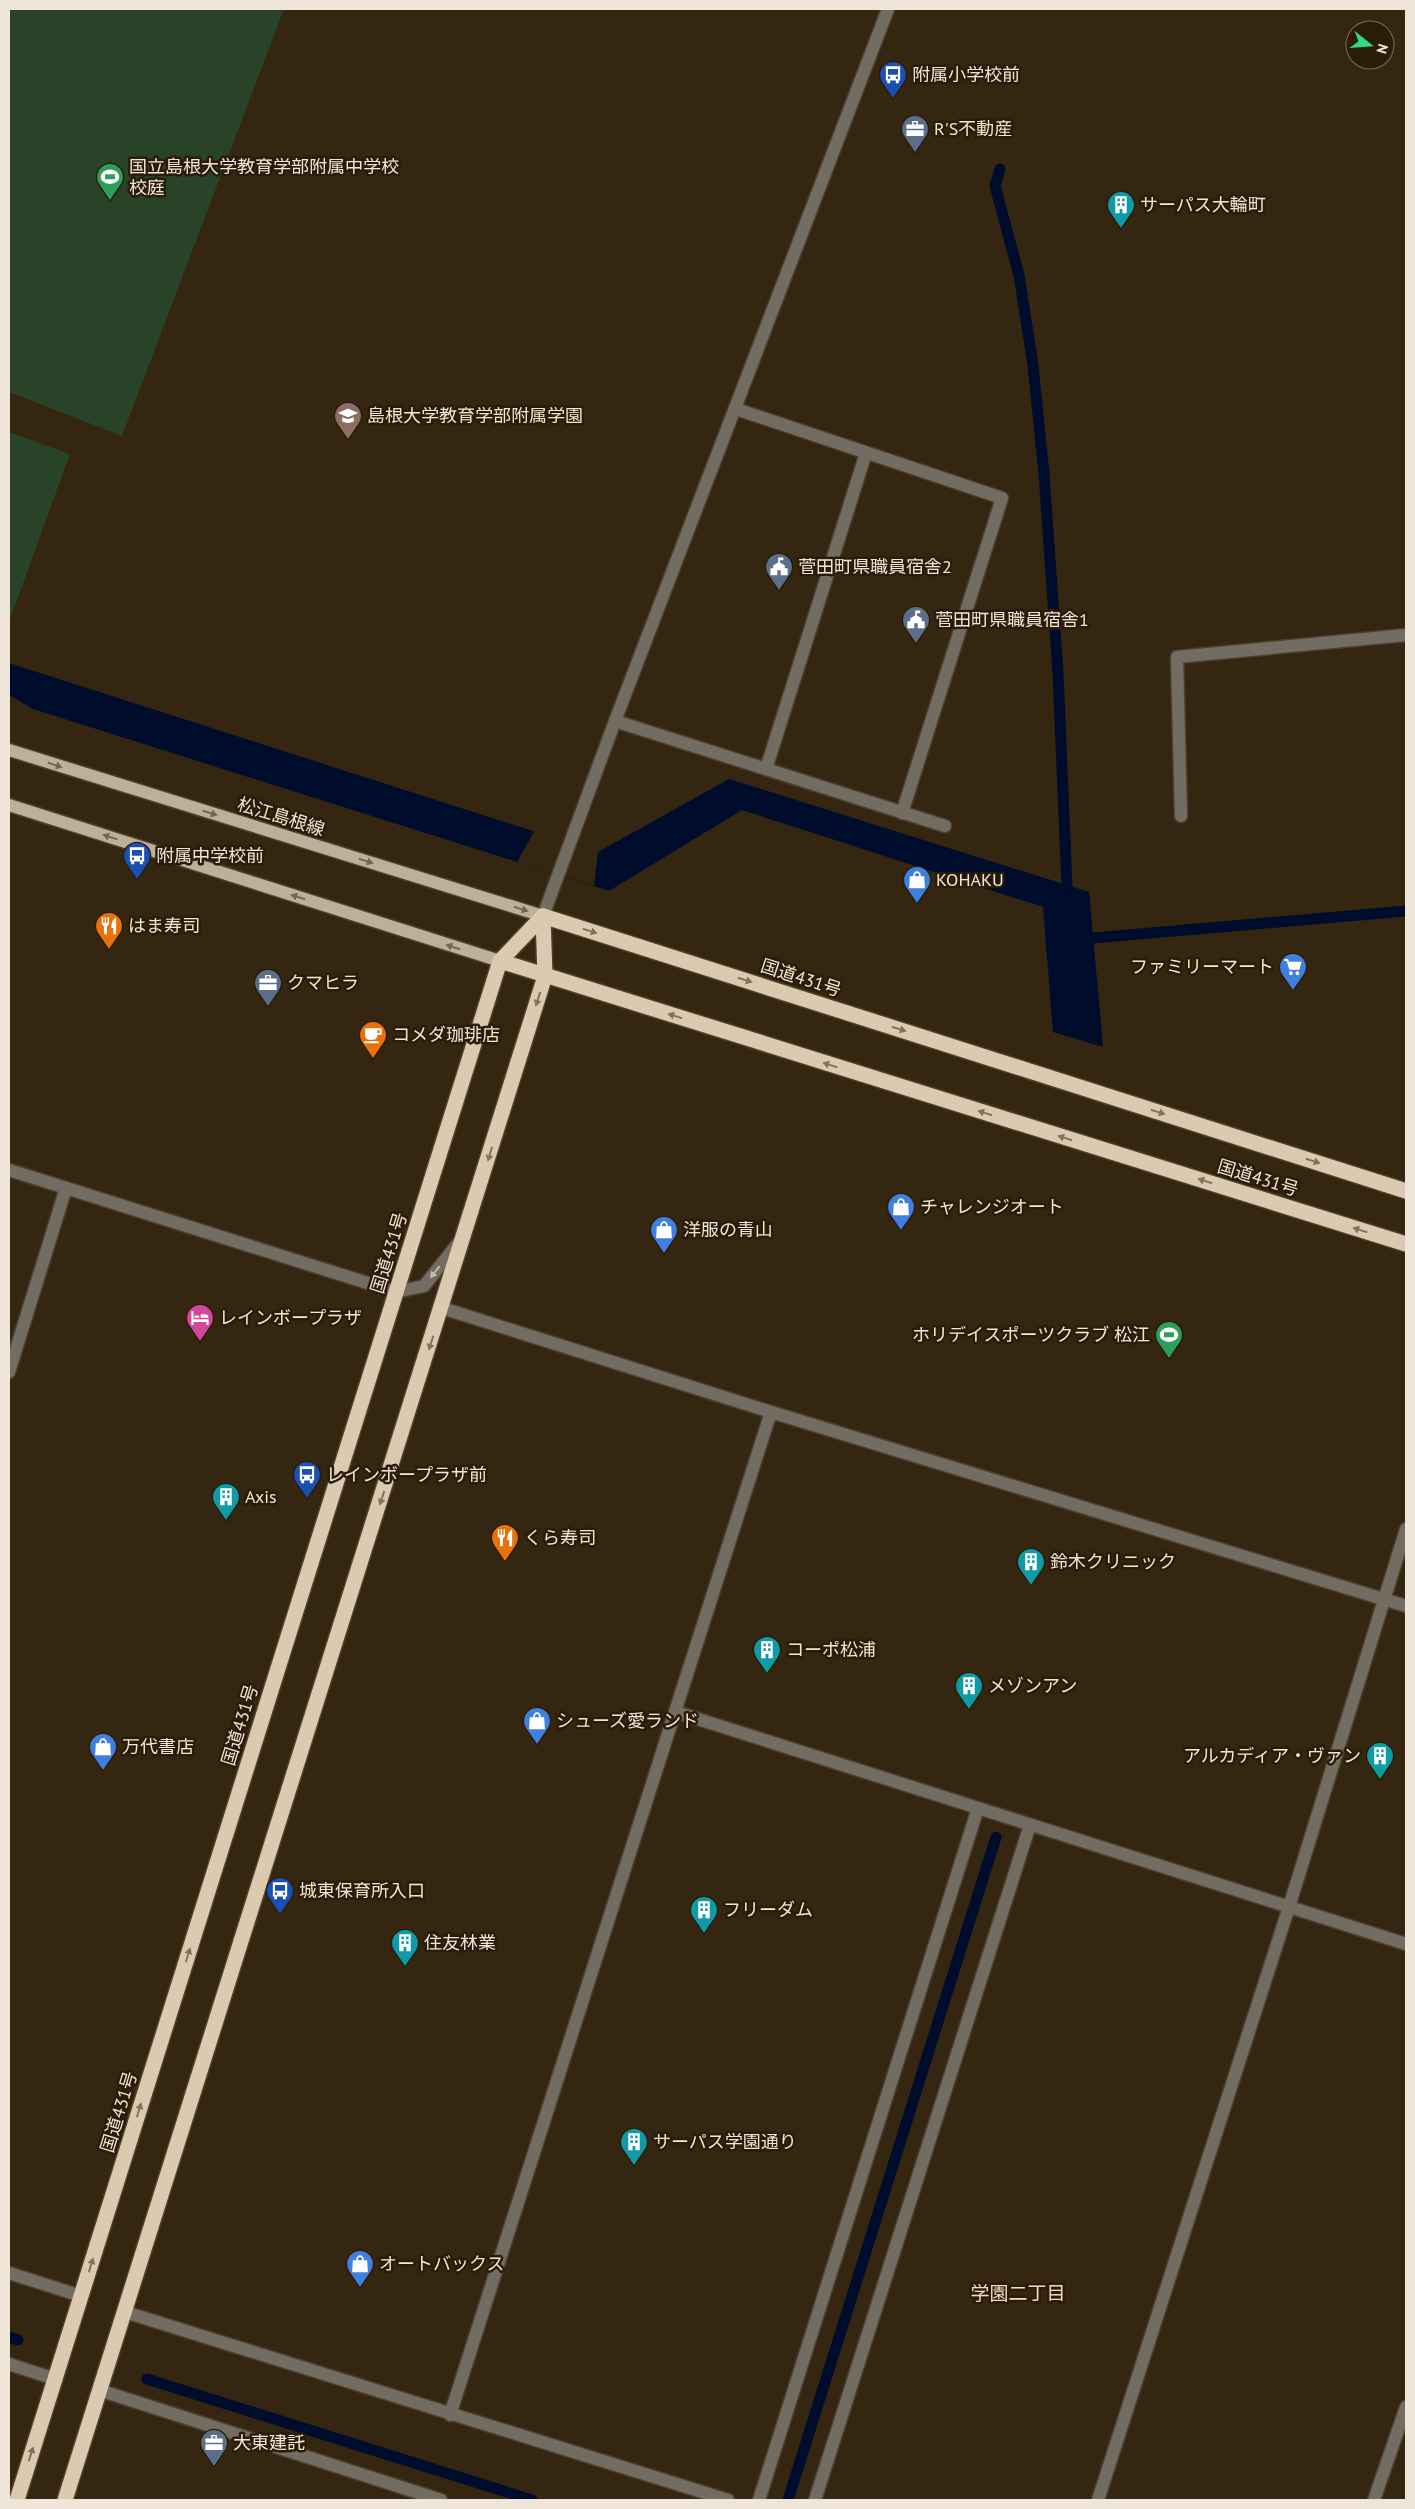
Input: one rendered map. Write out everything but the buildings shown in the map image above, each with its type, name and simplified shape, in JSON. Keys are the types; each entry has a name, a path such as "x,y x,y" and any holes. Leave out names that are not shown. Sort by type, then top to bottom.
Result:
{"highway":[{"name":"国道431号","path":"17,2500 500,961 543,916 1406,1191"},
{"path":"65,2500 546,976 543,916"},
{"path":"500,961 546,976"},
{"name":"国道431号","path":"546,976 1406,1244"}],"main road":[{"name":"松江島根線","path":"9,750 543,916"},
{"path":"9,805 500,961"}],"street":[{"path":"543,916 615,721 888,9"},
{"path":"736,409 1002,498 902,813"},
{"path":"766,769 866,453"},
{"path":"1182,816 1177,657 1406,635"},
{"path":"615,721 945,826"},
{"path":"9,1170 396,1292 424,1286 465,1236"},
{"path":"9,1372 66,1188"},
{"path":"442,1308 771,1412 1406,1606"},
{"path":"450,2415 771,1412"},
{"path":"1098,2500 1289,1907 1406,1530"},
{"path":"676,1712 1406,1944"},
{"path":"759,2500 978,1808"},
{"path":"815,2500 1030,1825"},
{"path":"9,2273 81,2296"},
{"path":"125,2312 450,2415 728,2500"},
{"path":"9,2364 55,2379"},
{"path":"99,2390 426,2498 441,2500"},
{"path":"1374,2500 1403,2427 1406,2408"}],"green space":[{"name":"国立島根大学教育学部附属中学校 校庭","path":"9,9 284,9 122,436 9,392"},
{"path":"9,432 70,454 9,622"}],"water":[{"path":"9,663 598,852 729,779 1089,892 1103,1047 1053,1032 1043,907 742,810 609,891 33,709 9,695"}],"pier":[{"path":"535,830 598,852 594,886 517,862"}],"waterway":[{"path":"1000,169 995,186 1019,275 1033,365 1044,474 1058,673 1067,886"},
{"path":"1093,938 1406,911"},
{"path":"788,2500 996,1837"},
{"path":"9,2337 18,2340"},
{"path":"147,2379 532,2500"}],"place":[{"name":"附属小学校前","path":"893,99"},
{"name":"R'S不動産","path":"915,153"},
{"name":"国立島根大学教育学部附属中学校 校庭","path":"110,201"},
{"name":"サーパス大輪町","path":"1121,229"},
{"name":"島根大学教育学部附属学園","path":"348,440"},
{"name":"菅田町県職員宿舎2","path":"779,591"},
{"name":"菅田町県職員宿舎1","path":"916,644"},
{"name":"附属中学校前","path":"137,880"},
{"name":"KOHAKU","path":"917,904"},
{"name":"はま寿司","path":"109,950"},
{"name":"ファミリーマート","path":"1293,991"},
{"name":"クマヒラ","path":"268,1007"},
{"name":"コメダ珈琲店","path":"373,1059"},
{"name":"チャレンジオート","path":"901,1231"},
{"name":"洋服の青山","path":"664,1254"},
{"name":"レインボープラザ","path":"200,1342"},
{"name":"ホリデイスポーツクラブ 松江","path":"1169,1359"},
{"name":"レインボープラザ前","path":"307,1499"},
{"name":"Axis","path":"226,1521"},
{"name":"くら寿司","path":"505,1562"},
{"name":"鈴木クリニック","path":"1031,1586"},
{"name":"コーポ松浦","path":"767,1674"},
{"name":"メゾンアン","path":"969,1710"},
{"name":"シューズ愛ランド","path":"537,1745"},
{"name":"万代書店","path":"103,1771"},
{"name":"アルカディア・ヴァン","path":"1380,1780"},
{"name":"城東保育所入口","path":"280,1915"},
{"name":"フリーダム","path":"704,1934"},
{"name":"住友林業","path":"405,1967"},
{"name":"サーパス学園通り","path":"634,2166"},
{"name":"オートバックス","path":"360,2288"},
{"name":"大東建託","path":"214,2467"}],"district":[{"name":"学園二丁目","path":"1018,2293"}]}
